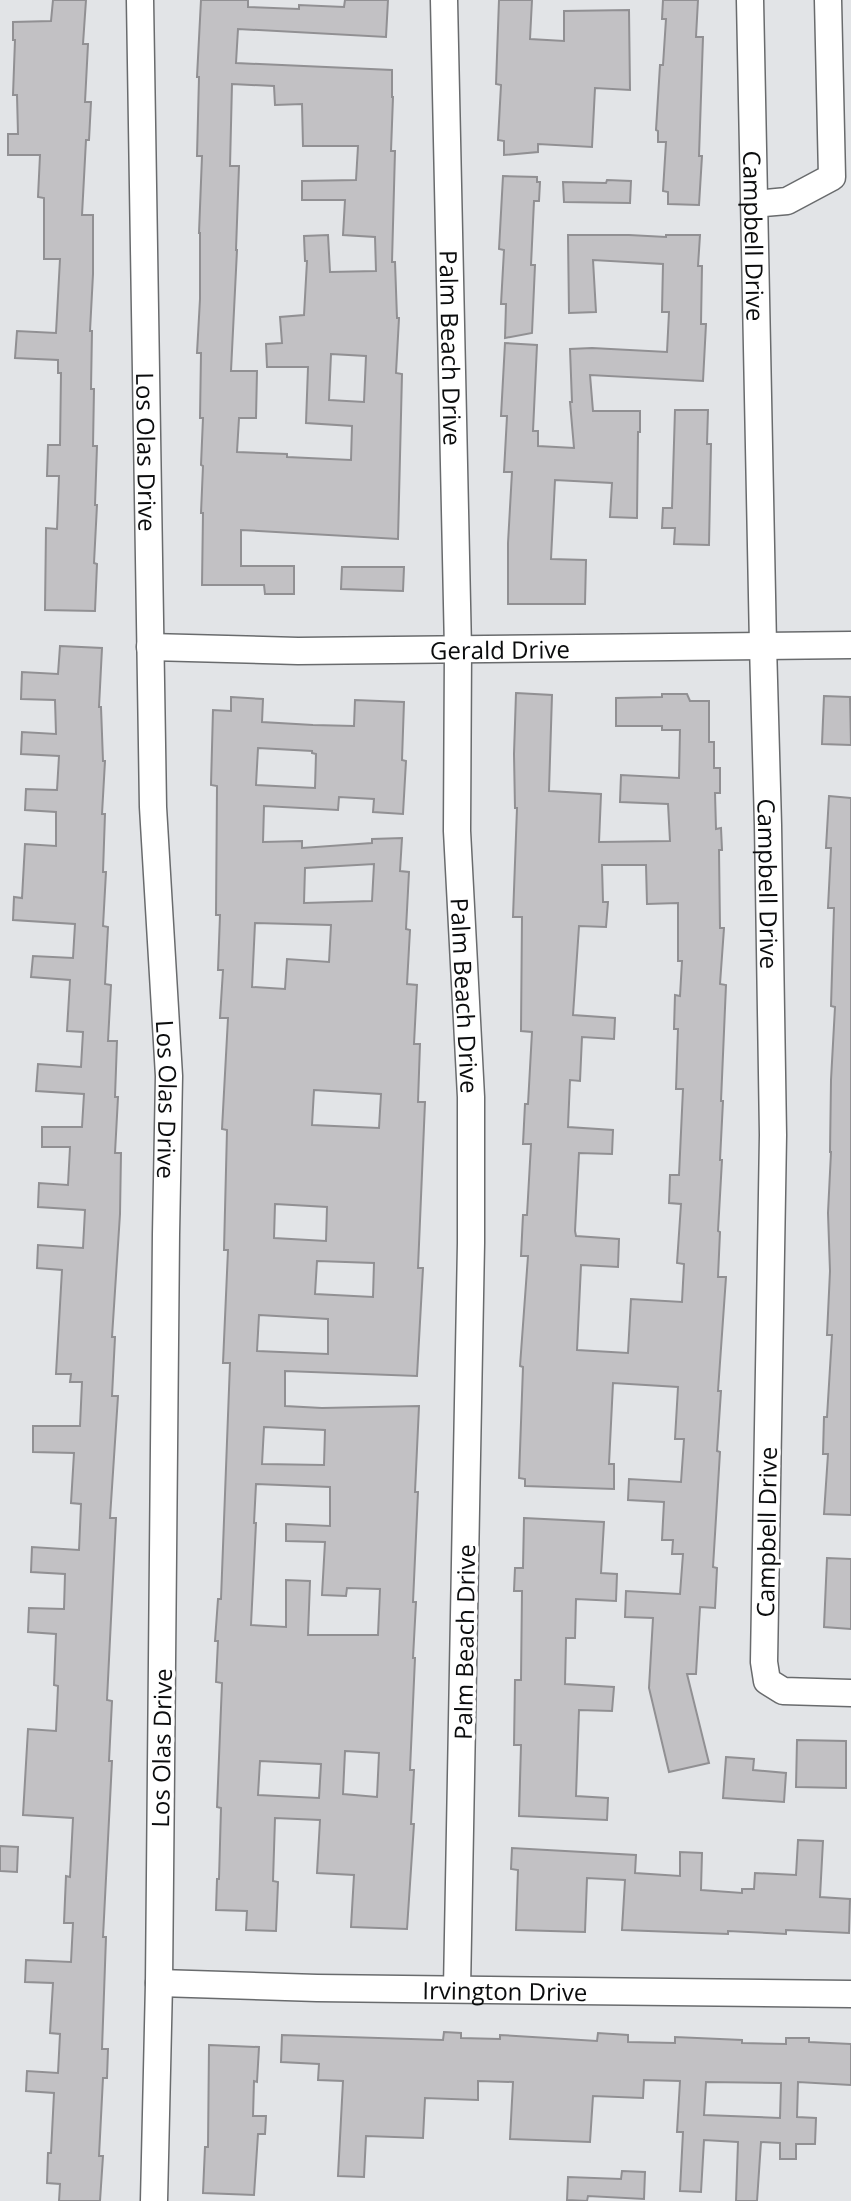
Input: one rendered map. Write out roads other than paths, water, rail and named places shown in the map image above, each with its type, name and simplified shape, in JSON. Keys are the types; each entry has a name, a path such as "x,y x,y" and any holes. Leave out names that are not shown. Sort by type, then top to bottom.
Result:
{"street":[{"name":"Los Olas Drive","path":"140,0 153,807 170,1118 154,2201"},
{"name":"Palm Beach Drive","path":"444,0 458,650 457,831 471,1097 457,1989"},
{"name":"Campbell Drive","path":"750,0 773,1135 764,1662 767,1681 783,1691 851,1693"},
{"path":"754,204 787,201 841,176 836,11"},
{"name":"Gerald Drive","path":"150,647 298,651 851,645"},
{"name":"Irvington Drive","path":"159,1983 317,1988 851,1994"}]}
